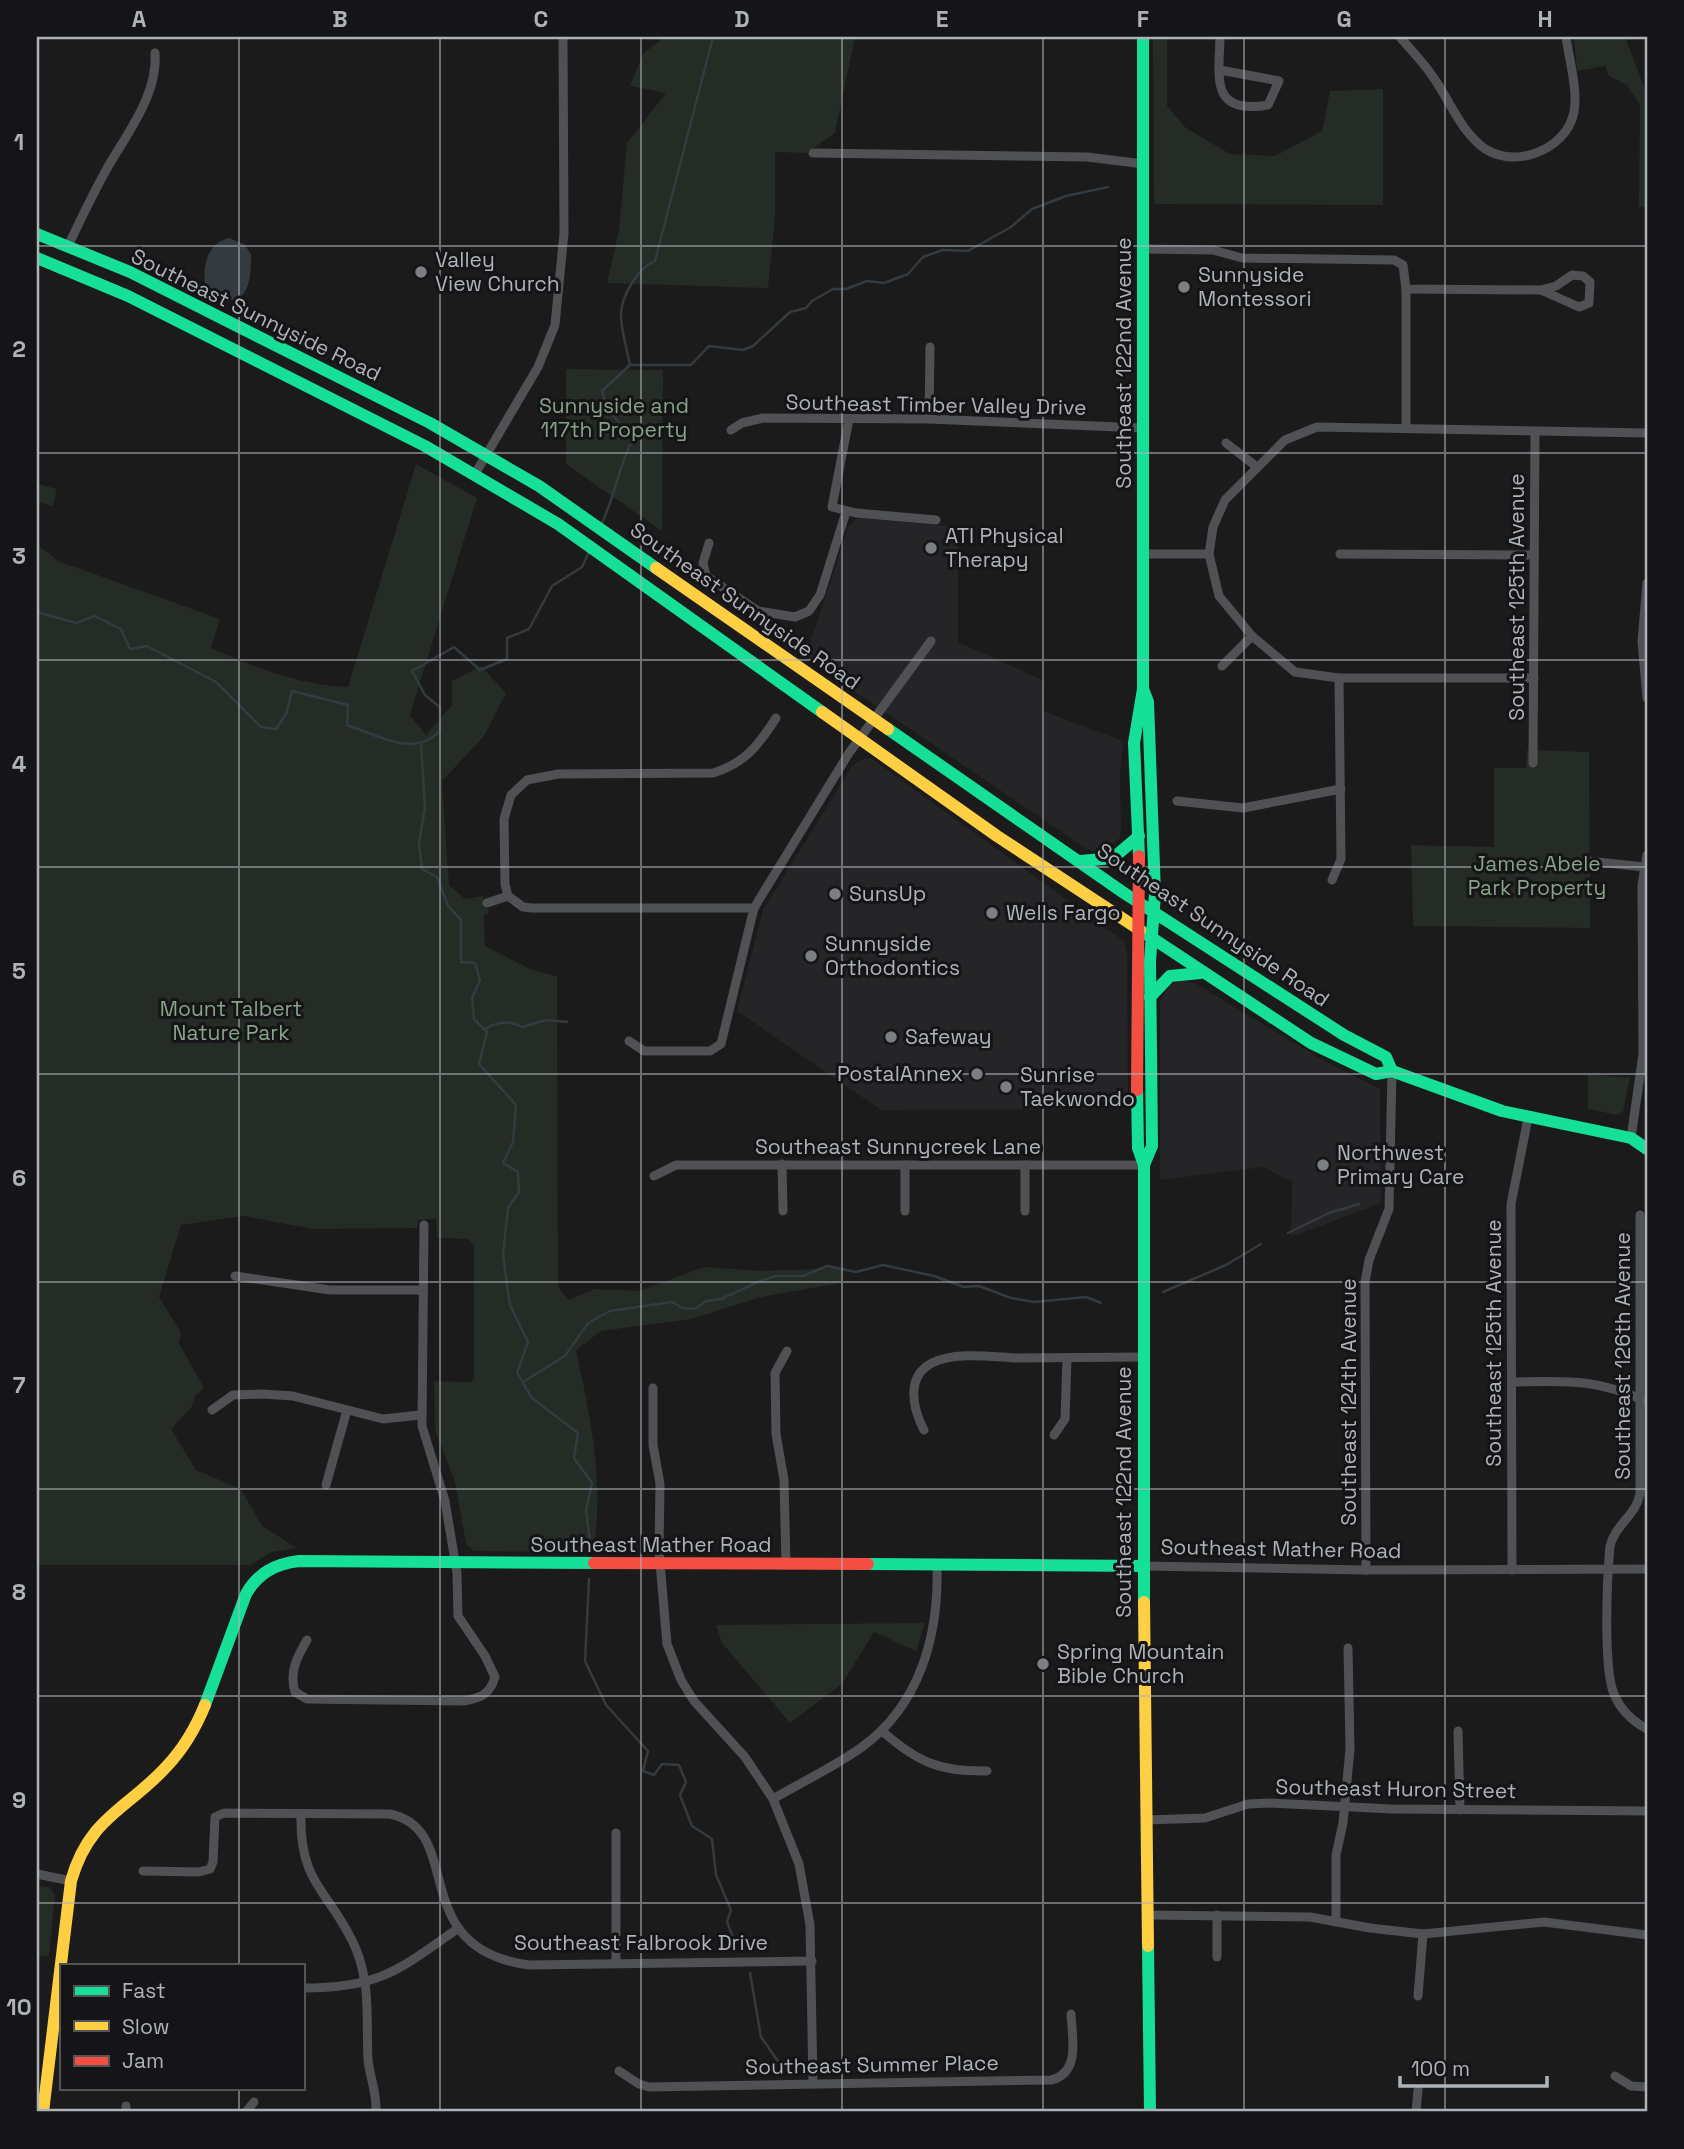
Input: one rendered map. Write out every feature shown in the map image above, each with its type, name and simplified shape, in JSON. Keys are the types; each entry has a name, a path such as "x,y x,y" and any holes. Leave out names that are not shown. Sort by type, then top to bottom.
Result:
{"main road":[{"name":"Southeast 122nd Avenue","path":"1143,37 1143,689 1134,743 1139,836 1136,1060 1138,1148 1144,1165 1144,1566 1150,2112"},
{"name":"Southeast Sunnyside Road","path":"37,234 191,302 486,455 620,540 873,720 1138,902 1344,1035 1386,1057 1392,1071"},
{"name":"Southeast Sunnyside Road","path":"37,258 189,326 475,474 558,524 1137,931 1311,1043 1376,1074 1392,1071 1458,1097 1528,1118 1631,1138 1647,1149"},
{"name":"Southeast 122nd Avenue","path":"1143,689 1148,702 1154,816 1154,912 1150,997 1152,1146 1144,1165"},
{"path":"1081,861 1113,858 1139,836"},
{"path":"1150,997 1170,976 1200,973"},
{"path":"1311,1043 1344,1035"},
{"path":"1136,1060 1142,1068 1143,1097 1150,1104"},
{"path":"1631,1138 1647,1132"},
{"name":"Southeast Mather Road","path":"62,1964 71,1881 76,1858 89,1834 154,1781 192,1733 246,1594 261,1574 282,1563 1144,1566"},
{"name":"Southeast Mather Road","path":"43,2112 60,1986"}],"street":[{"path":"475,474 538,367 548,345 557,313 564,233 563,37"},
{"path":"1220,37 1220,69 1221,94 1232,103 1268,106 1279,81 1220,69"},
{"path":"1400,37 1431,74 1472,137 1482,147 1508,157 1532,155 1552,144 1566,128 1574,105 1566,37"},
{"path":"68,246 108,166 128,135 157,73 155,53"},
{"path":"813,153 1087,157 1144,164"},
{"path":"1144,248 1213,250 1242,258 1394,260 1403,265 1406,289 1406,428"},
{"path":"1406,289 1541,290 1556,286 1572,275 1583,276 1590,282 1591,294 1589,303 1579,307 1570,306 1541,290"},
{"path":"929,419 930,348"},
{"name":"Southeast Timber Valley Drive","path":"731,430 753,419 929,419 1143,428"},
{"path":"849,419 832,507 846,512 936,520"},
{"path":"1534,678 1339,678 1314,677 1295,672 1252,636 1219,596 1209,554 1213,527 1225,500 1285,440 1317,427 1647,433"},
{"name":"Southeast 125th Avenue","path":"1534,763 1535,432"},
{"path":"1227,443 1256,467"},
{"path":"709,543 703,563 706,576 758,611 795,617 809,611 820,595 846,512"},
{"path":"1144,554 1209,554"},
{"path":"1340,554 1534,555"},
{"path":"1647,583 1647,698"},
{"path":"1222,666 1252,636"},
{"path":"629,1041 644,1051 710,1051 721,1044 754,908 860,738 931,641"},
{"path":"1332,880 1341,859 1339,678"},
{"path":"754,908 523,907 508,896 505,871 506,805 511,795 527,780 558,774 713,773 731,767 752,753 776,718"},
{"path":"1177,801 1243,808 1340,789"},
{"path":"1631,1138 1641,1077 1646,1016 1644,867 1647,855"},
{"path":"1588,861 1644,867"},
{"path":"487,903 508,896"},
{"name":"Southeast 124th Avenue","path":"1366,1570 1366,1282 1369,1260 1389,1209 1392,1071"},
{"name":"Southeast 125th Avenue","path":"1512,1570 1511,1204 1528,1118"},
{"path":"782,1164 783,1211"},
{"name":"Southeast Sunnycreek Lane","path":"654,1176 676,1165 1144,1165"},
{"path":"905,1165 905,1211"},
{"path":"1025,1165 1025,1211"},
{"name":"Southeast 126th Avenue","path":"1640,1215 1644,1400 1640,1494 1632,1512 1612,1537 1609,1569 1609,1677 1615,1697 1629,1718 1647,1729"},
{"path":"307,1640 298,1655 292,1682 295,1692 307,1699 464,1701 480,1698 491,1689 495,1677 485,1656 458,1616 455,1564 443,1493 420,1415 424,1225"},
{"path":"235,1276 330,1290 423,1290"},
{"path":"786,1565 784,1480 776,1434 775,1373 787,1351"},
{"path":"924,1430 915,1414 915,1384 920,1373 931,1363 963,1357 1143,1357"},
{"path":"1055,1435 1065,1419 1067,1358"},
{"path":"1512,1382 1584,1381 1613,1386 1644,1400"},
{"path":"653,1388 653,1445 660,1484 664,1628 681,1680 705,1717 745,1757 773,1799 792,1844 804,1884 811,1961 813,2084"},
{"path":"212,1410 233,1395 264,1394 293,1396 383,1419 420,1415"},
{"path":"326,1485 347,1410"},
{"path":"773,1799 860,1748 882,1731 907,1698 926,1658 936,1615 937,1566"},
{"name":"Southeast Mather Road","path":"1144,1566 1366,1570 1647,1569"},
{"path":"1336,1922 1336,1856 1345,1806 1350,1749 1348,1648"},
{"path":"882,1731 898,1745 939,1768 987,1771"},
{"path":"1458,1731 1460,1810"},
{"name":"Southeast Huron Street","path":"1146,1820 1205,1818 1248,1804 1460,1810 1647,1811"},
{"name":"Southeast Falbrook Drive","path":"144,1871 199,1872 210,1869 213,1862 215,1817 224,1813 390,1814 413,1822 428,1842 445,1905 457,1929 486,1954 513,1963 811,1961"},
{"path":"301,1814 300,1840 310,1875 356,1947 366,1984 368,2059 377,2095 376,2112"},
{"path":"616,1833 616,1963"},
{"path":"37,1874 71,1881"},
{"path":"1148,1915 1279,1915 1423,1934 1544,1922 1647,1936"},
{"path":"1217,1915 1217,1956"},
{"path":"304,1988 366,1984 404,1967 457,1929"},
{"path":"1418,1996 1423,1934"},
{"name":"Southeast Summer Place","path":"619,2071 649,2087 1057,2079 1066,2073 1072,2064 1071,2014"},
{"path":"1615,2076 1631,2087 1647,2087"},
{"path":"1416,2112 1418,2090"},
{"path":"246,2112 254,2102"}],"shaded area":[{"path":"229,238 244,244 251,254 247,288 240,298 234,301 205,288 205,265 210,251"},
{"path":"858,518 958,527 958,642 1045,681 1043,711 1123,741 1120,838 1106,849 1095,852 1087,849 805,658 849,525"},
{"path":"871,758 1124,941 1127,953 1128,1109 881,1110 737,1011 763,910 852,766 862,759"},
{"path":"1181,980 1195,983 1321,1059 1380,1089 1381,1203 1291,1237 1292,1182 1264,1167 1160,1180 1160,1002 1169,986"}],"green space":[{"path":"664,37 855,37 835,133 806,153 775,152 775,216 768,288 607,283 619,230 627,143 666,93 630,86 643,54"},
{"path":"1153,37 1167,37 1167,106 1186,128 1230,154 1275,156 1322,131 1330,91 1383,89 1383,205 1154,204"},
{"path":"1574,37 1625,37 1647,95 1647,207 1639,207 1640,105 1627,85 1609,76 1605,66 1577,71"},
{"name":"Sunnyside and 117th Property","path":"566,369 663,370 662,531 566,464"},
{"name":"Mount Talbert Nature Park","path":"416,464 477,498 410,715 426,735 452,705 452,681 481,666 506,693 484,736 442,781 449,885 465,899 483,896 489,913 484,915 485,946 530,969 557,977 558,1286 568,1300 595,1289 639,1291 704,1267 763,1271 842,1268 842,1283 761,1297 691,1319 601,1331 576,1350 594,1447 597,1521 594,1546 558,1542 558,1552 474,1551 466,1544 455,1482 435,1430 434,1381 471,1382 474,1378 474,1246 469,1239 437,1238 436,1219 418,1220 417,1228 313,1229 244,1216 181,1225 159,1297 181,1333 179,1343 204,1388 195,1396 191,1408 171,1429 196,1470 241,1489 262,1526 297,1548 272,1552 250,1565 37,1565 37,544 58,561 220,619 211,648 278,674 312,683 348,687"},
{"path":"38,484 57,489 53,506 37,502"},
{"name":"James Abele Park Property","path":"1527,750 1589,752 1590,928 1413,926 1411,845 1494,847 1494,768 1526,768"},
{"path":"1588,1074 1630,1078 1623,1112 1617,1115 1588,1109"},
{"path":"925,1623 916,1651 874,1632 842,1684 790,1723 722,1643 716,1625"},
{"path":"37,1886 49,1887 55,1895 49,1956 37,1957"}],"waterway":[{"path":"602,523 632,441 606,405 602,391 630,365 622,327 624,300 637,276 655,261 713,37"},
{"path":"630,365 691,365 709,346 743,350 753,346 790,312 806,308 812,301 833,289 846,289 867,281 884,283 908,274 923,257 943,250 968,251 1011,227 1032,209 1066,196 1108,187"},
{"path":"37,607 40,613 76,623 95,616 121,629 130,649 147,646 216,682 261,727 276,729 286,714 292,691 348,705 347,725 394,742 418,743 440,731 440,707 425,695 412,671 454,647 480,670 507,659 507,638 529,629 552,586 582,567 589,552"},
{"path":"421,743 425,808 419,843 422,869 437,877 448,906 461,920 461,962 475,963 480,980 472,998 474,1019 487,1032 479,1064 516,1105 513,1142 503,1163 518,1172 519,1192 508,1208 503,1255 510,1305 528,1342 517,1373 532,1398 578,1433 574,1458 592,1483 586,1510 591,1550"},
{"path":"485,1029 504,1023 522,1027 546,1020 567,1022"},
{"path":"1288,1233 1329,1213 1359,1204"},
{"path":"1163,1292 1226,1265 1261,1244"},
{"path":"523,1382 565,1356 588,1323 610,1311 672,1302 683,1308 695,1309 706,1301 721,1299 776,1276 803,1276 827,1266 856,1272 883,1265 934,1276 964,1287 979,1286 1011,1298 1034,1302 1086,1297 1101,1303"},
{"path":"589,1579 585,1661 606,1705 648,1751 643,1771 654,1775 662,1764 679,1765 686,1782 680,1795 692,1826 712,1839 716,1875 731,1910 727,1922 736,1945"},
{"path":"750,1973 761,2037 784,2070"}],"traffic: fast":[{"path":"1139,856 1134,743 1143,689 1143,37"},
{"path":"37,234 130,272 430,423 539,486 656,568"},
{"path":"37,258 128,296 425,446 558,524 822,712"},
{"path":"1143,689 1148,702 1155,894 1150,961 1152,1146 1144,1165"},
{"path":"888,729 1124,893 1344,1035 1386,1057 1392,1071"},
{"path":"1081,861 1113,858 1139,836"},
{"path":"1140,930 1311,1043 1376,1074 1392,1071 1502,1111 1631,1138 1647,1149"},
{"path":"1150,997 1170,976 1200,973"},
{"path":"1137,1090 1138,1148 1144,1165 1144,1602"},
{"path":"205,1705 246,1594 256,1580 282,1564 299,1561 594,1563"},
{"path":"868,1564 1144,1566"},
{"path":"1148,1946 1150,2112"}],"traffic: slow":[{"path":"656,568 888,729"},
{"path":"822,712 997,836 1140,930"},
{"path":"1144,1602 1148,1946"},
{"path":"61,1964 71,1881 88,1842 111,1816 173,1759 189,1737 205,1705"},
{"path":"43,2112 60,1972"}],"traffic: jam":[{"path":"1137,1090 1139,856"},
{"path":"594,1563 868,1564"}],"place":[{"name":"Valley View Church","path":"421,272"},
{"name":"Sunnyside Montessori","path":"1184,287"},
{"name":"ATI Physical Therapy","path":"931,548"},
{"name":"SunsUp","path":"835,894"},
{"name":"Wells Fargo","path":"992,913"},
{"name":"Sunnyside Orthodontics","path":"811,956"},
{"name":"Safeway","path":"891,1037"},
{"name":"PostalAnnex","path":"977,1074"},
{"name":"Sunrise Taekwondo","path":"1006,1087"},
{"name":"Northwest Primary Care","path":"1323,1165"},
{"name":"Spring Mountain Bible Church","path":"1043,1664"}]}
